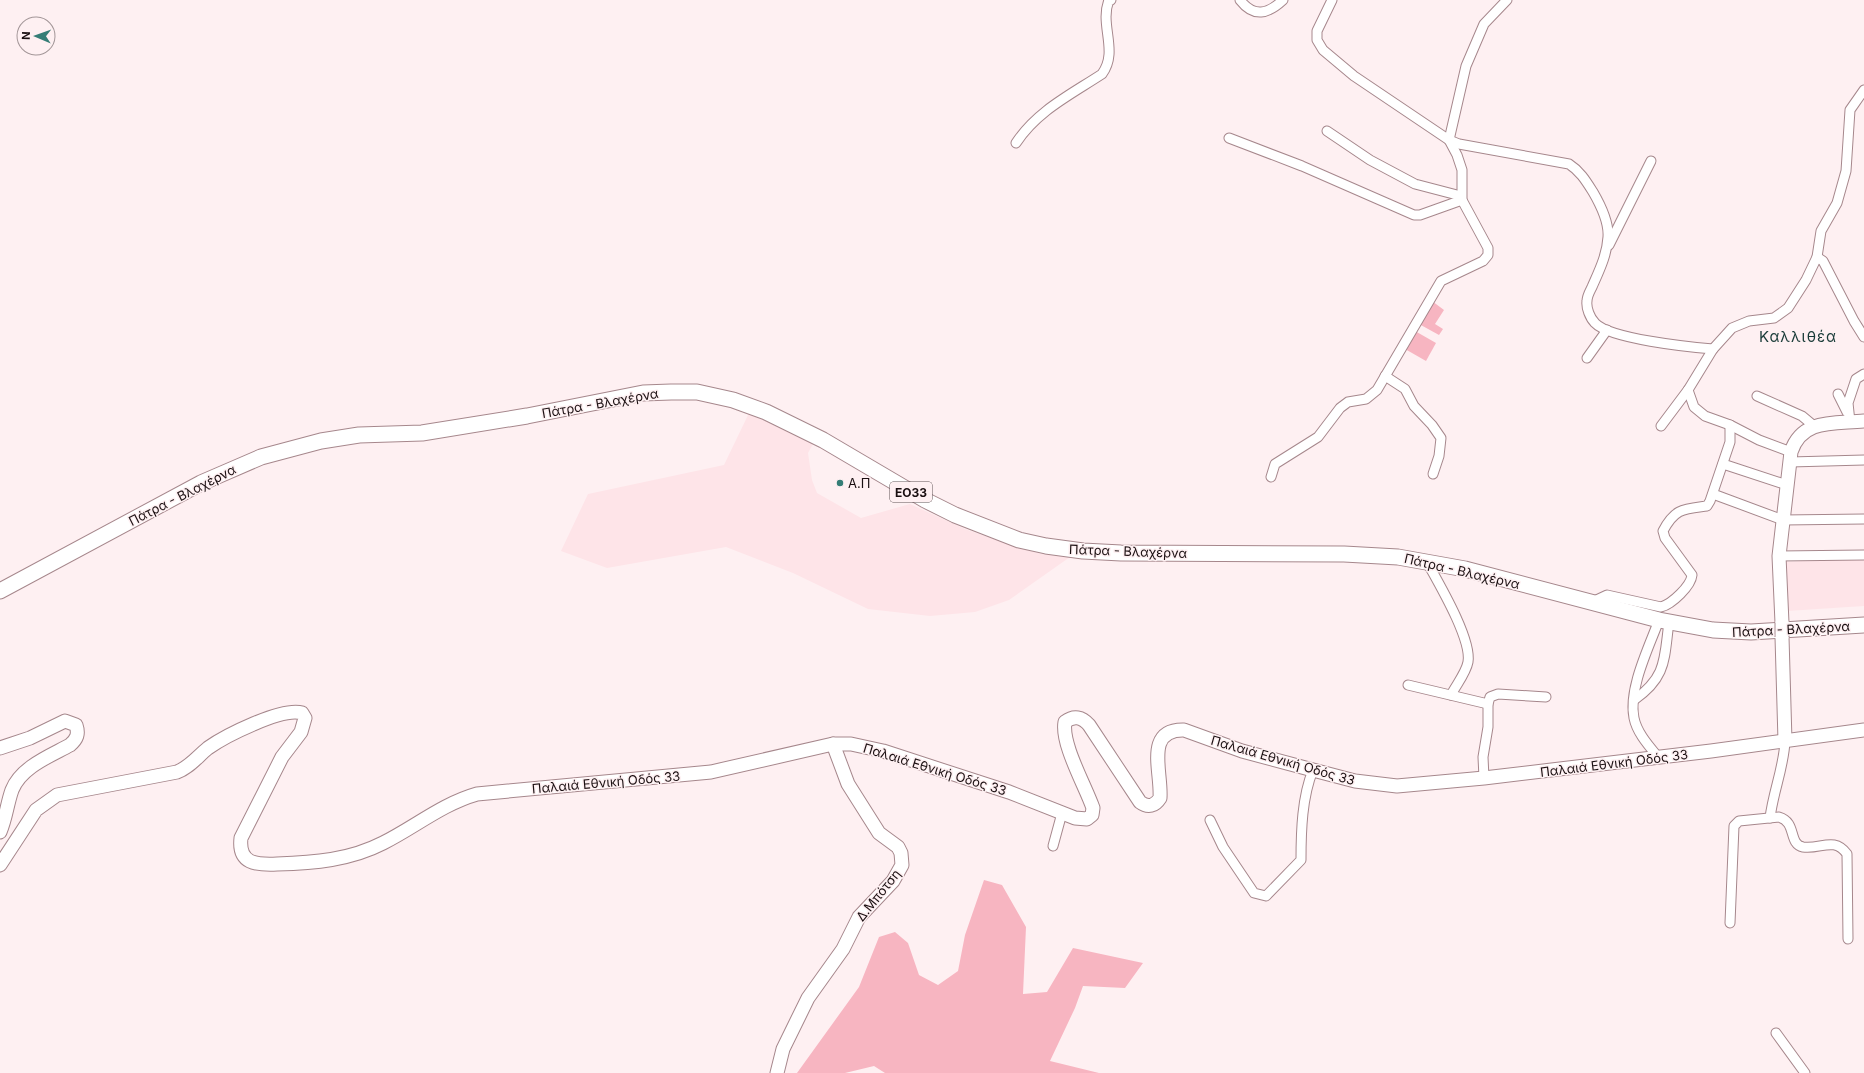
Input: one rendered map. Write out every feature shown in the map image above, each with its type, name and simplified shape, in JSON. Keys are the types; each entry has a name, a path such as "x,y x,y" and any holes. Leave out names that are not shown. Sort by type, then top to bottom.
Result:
{"main road":[{"name":"Πάτρα - Βλαχέρνα","path":"0,591 201,483 261,457 321,441 359,434 422,433 527,416 643,393 697,392 733,400 766,412 823,440 925,500 955,515 1019,540 1046,546 1084,551 1121,553 1344,554 1398,557 1466,569 1664,621 1726,632 1864,625"},
{"path":"1785,741 1779,556 1790,457 1794,442 1800,434 1814,426 1849,419 1864,421"},
{"name":"Παλαιά Εθνική Οδός 33","path":"0,865 36,810 57,796 186,769 206,750 225,737 290,711 302,713 305,718 304,725 301,732 282,757 240,838 242,854 247,860 256,863 306,863 344,858 383,844 458,799 477,794 711,772 833,744 851,744 883,751 1009,792 1082,820 1087,819 1092,815 1093,808 1066,740 1065,722 1070,718 1076,717 1085,721 1140,802 1144,805 1156,803 1160,798 1159,744 1164,735 1173,730 1184,730 1242,751 1313,770 1363,782 1397,786 1484,778 1864,730"},
{"path":"0,748 30,738 65,721 76,725 78,730 75,740 70,745 28,769 20,777 13,788 0,832"},
{"name":"Δ.Μπότση","path":"777,1073 783,1049 808,998 843,949 859,917 893,881 902,865 901,854 898,847 876,829 848,784 833,744"}],"street":[{"path":"1016,143 1026,127 1042,113 1106,70 1110,46 1105,9 1109,0 1111,0"},
{"path":"1240,0 1246,8 1260,12 1273,9 1283,0"},
{"path":"1332,0 1317,31 1318,40 1323,50 1354,76 1449,140 1459,144 1569,164 1576,169 1597,198 1606,221 1608,236 1606,252"},
{"path":"1271,477 1275,464 1318,437 1340,408 1348,402 1366,399 1377,390 1441,281 1483,261 1488,255 1488,248 1462,198 1462,170 1457,155 1449,140 1466,66 1484,24 1507,0"},
{"path":"1661,426 1688,390 1713,349 1732,328 1749,321 1774,318 1788,308 1806,280 1818,257 1821,231 1837,203 1846,171 1850,110 1864,90"},
{"path":"1327,131 1370,160 1415,184 1462,198"},
{"path":"1229,138 1302,166 1414,215 1420,215 1462,198"},
{"path":"1651,161 1606,252 1587,301 1588,313 1595,324 1607,330 1637,339 1678,347 1713,349"},
{"path":"1818,257 1823,261 1854,321 1864,337"},
{"path":"1587,358 1607,330"},
{"path":"1849,419 1848,403 1856,379 1864,374"},
{"path":"1385,376 1405,389 1414,406 1432,425 1441,438 1439,456 1433,474"},
{"path":"1688,390 1694,406 1705,416 1730,425 1790,457 1864,460"},
{"path":"1838,394 1849,419"},
{"path":"1757,396 1802,416 1814,426"},
{"path":"1591,603 1607,595 1657,607 1667,605 1689,584 1692,575 1665,538 1663,531 1678,511 1686,508 1706,506 1713,494 1730,442 1730,425"},
{"path":"1723,464 1787,485"},
{"path":"1713,494 1783,520 1864,519"},
{"path":"1779,556 1864,554"},
{"path":"1427,562 1458,624 1467,649 1468,662 1451,695"},
{"path":"1634,700 1651,687 1661,672 1664,621"},
{"path":"1658,757 1637,726 1634,718 1634,700 1642,664 1664,621"},
{"path":"1408,685 1488,704"},
{"path":"1484,778 1483,757 1488,727 1488,704 1490,697 1498,694 1546,697"},
{"path":"1770,818 1775,789 1783,760 1785,741"},
{"path":"1210,820 1222,847 1254,893 1266,896 1301,860 1302,832 1307,791 1313,770"},
{"path":"1053,846 1062,813"},
{"path":"1730,923 1734,826 1740,821 1770,818 1786,819 1790,823 1797,844 1802,847 1837,846 1842,848 1847,854 1848,939"},
{"path":"1776,1033 1805,1073"}],"shaded area":[{"path":"1432,301 1444,310 1435,324 1443,329 1439,335 1419,324"},
{"path":"1415,331 1436,343 1426,361 1405,349"},
{"path":"749,413 813,444 808,453 812,480 817,493 861,518 910,504 965,529 1011,545 1041,554 1070,557 1009,600 975,612 930,616 868,609 793,573 726,547 607,568 561,551 588,494 724,465"},
{"path":"1864,557 1864,606 1787,611 1784,562"},
{"path":"984,880 1002,885 1026,927 1023,994 1047,992 1073,948 1143,963 1125,988 1083,986 1075,1008 1050,1061 1099,1073 885,1073 874,1066 845,1073 797,1073 859,987 879,937 895,932 908,943 919,975 938,985 958,971 965,935"}],"place":[{"name":"Α.Π","path":"840,483"}],"district":[{"name":"Καλλιθέα","path":"1798,336"}]}
